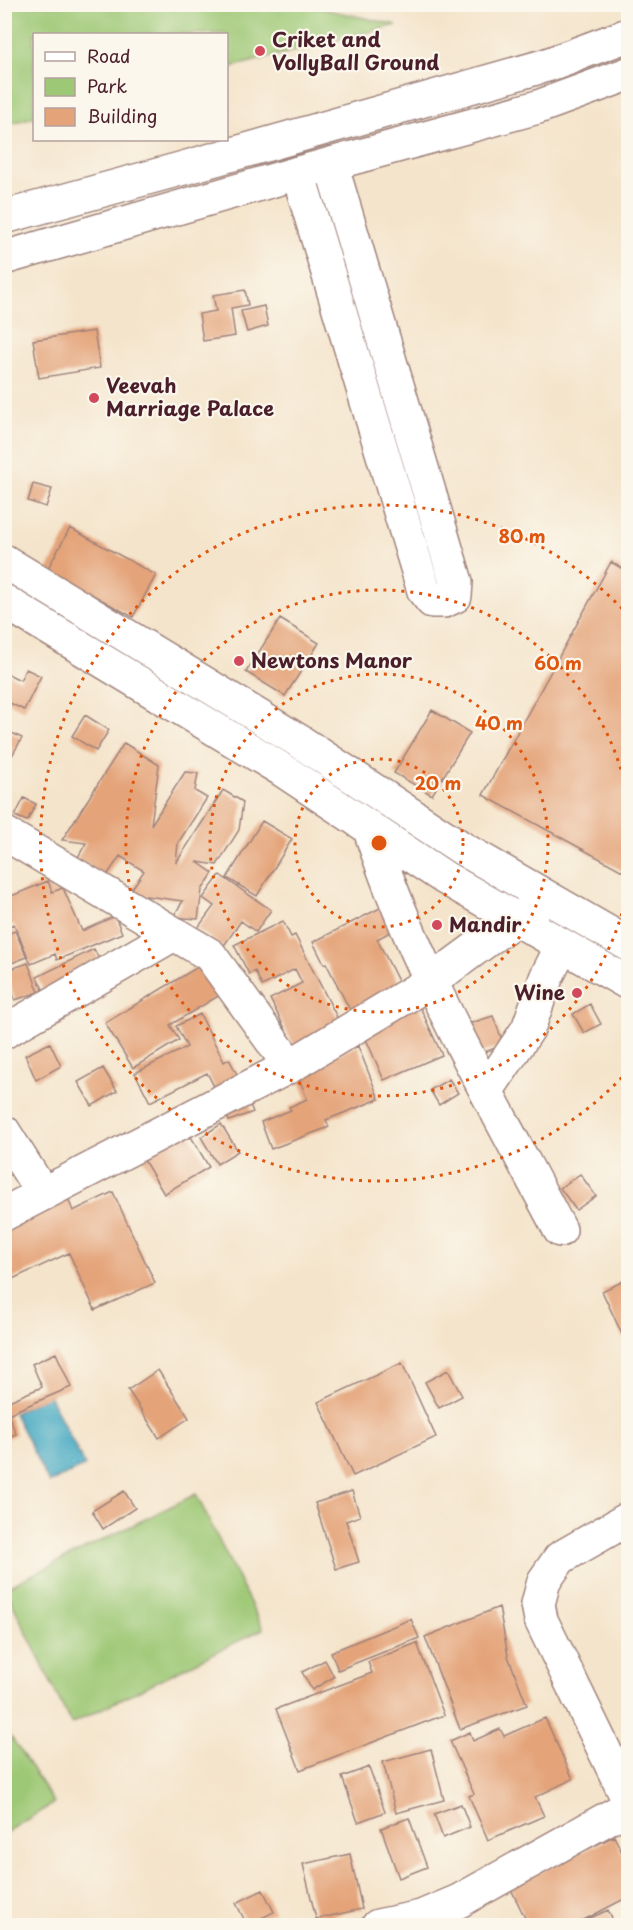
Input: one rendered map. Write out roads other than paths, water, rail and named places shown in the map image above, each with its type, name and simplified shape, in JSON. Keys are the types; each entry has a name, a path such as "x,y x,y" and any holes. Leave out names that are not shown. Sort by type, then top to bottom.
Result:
{"street":[{"path":"4,217 547,64 628,35"},
{"path":"4,258 538,107 628,74"},
{"path":"298,173 424,591 432,601 444,601 455,596 456,582 331,164"},
{"path":"4,561 299,741 463,849 628,944"},
{"path":"4,601 281,769 445,878 628,983"},
{"path":"369,827 387,882 430,982 560,1230"},
{"path":"5,834 210,955 290,1066"},
{"path":"4,1214 290,1066 430,982 517,918 552,900"},
{"path":"4,1032 174,934"},
{"path":"487,1090 528,1029 546,978 562,946"},
{"path":"4,1132 43,1194"},
{"path":"628,1519 560,1558 544,1581 538,1604 542,1620 628,1799"},
{"path":"378,1926 423,1921 628,1808"}],"water":[{"path":"49,1395 85,1466 49,1483 14,1413"}],"place":[{"name":"Criket and VollyBall Ground","path":"260,51"},
{"name":"Veevah Marriage Palace","path":"94,398"},
{"name":"Newtons Manor","path":"239,661"},
{"name":"Mandir","path":"437,925"},
{"name":"Wine","path":"577,993"}]}
